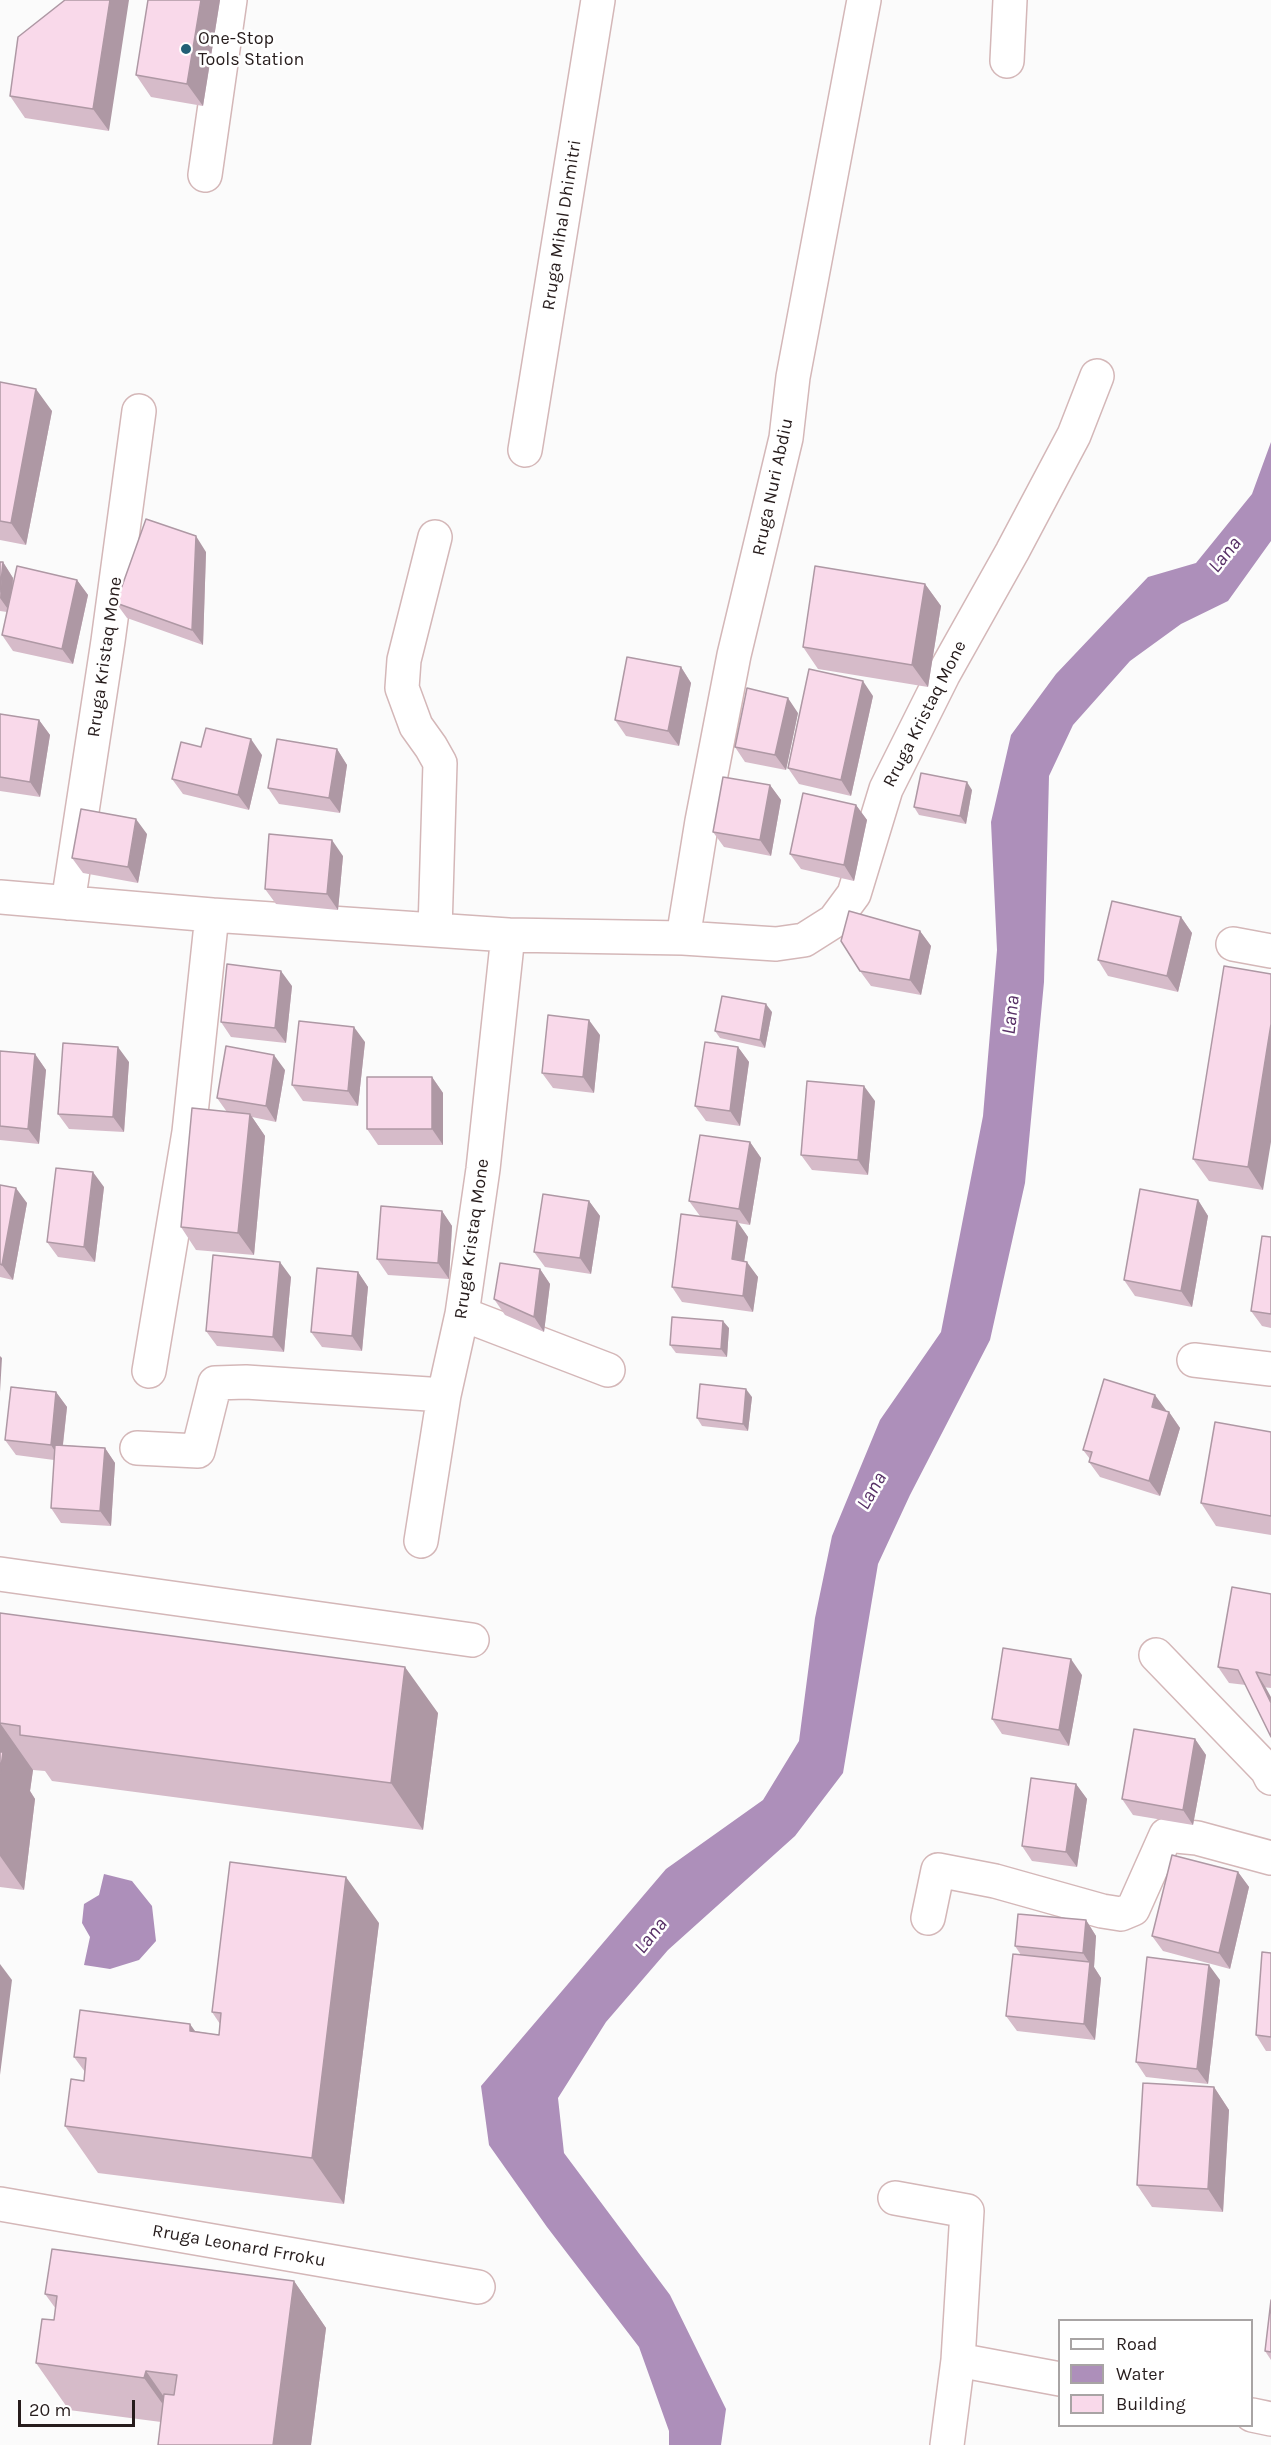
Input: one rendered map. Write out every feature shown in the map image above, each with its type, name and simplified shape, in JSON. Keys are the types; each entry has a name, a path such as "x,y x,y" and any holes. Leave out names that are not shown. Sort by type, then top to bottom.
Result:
{"street":[{"path":"205,175 230,0"},
{"name":"Rruga Mihal Dhimitri","path":"525,450 598,0"},
{"name":"Rruga Nuri Abdiu","path":"683,938 702,821 734,655 786,438 793,376 864,0"},
{"path":"1007,61 1010,0"},
{"name":"Rruga Kristaq Mone","path":"0,897 212,915 508,935 683,938 776,944 804,940 834,921 854,894 886,789 944,675 1074,435 1097,376"},
{"name":"Rruga Kristaq Mone","path":"68,903 108,641 139,411"},
{"path":"435,537 404,660 402,688 416,726 440,763 435,930"},
{"path":"149,1371 189,1132 212,915"},
{"name":"Rruga Kristaq Mone","path":"421,1541 444,1395 462,1314 483,1169 508,935"},
{"path":"1233,944 1271,951"},
{"path":"462,1314 608,1370"},
{"path":"1194,1360 1271,1368"},
{"path":"137,1448 198,1451 215,1383 246,1382 444,1395"},
{"path":"0,1574 472,1640"},
{"path":"1156,1655 1267,1770 1271,1778"},
{"path":"928,1918 938,1870 995,1881 1120,1914 1133,1909 1166,1835 1197,1838 1271,1858"},
{"path":"895,2198 967,2211 958,2360 947,2445"},
{"name":"Rruga Leonard Frroku","path":"0,2204 478,2287"},
{"path":"958,2360 1058,2379"},
{"path":"1253,2415 1271,2419"}],"water":[{"name":"Lana","path":"1271,442 1271,541 1228,601 1181,624 1130,661 1073,725 1049,776 1044,982 1025,1183 990,1340 910,1495 878,1564 843,1773 795,1836 668,1950 606,2022 558,2098 564,2153 670,2295 726,2409 721,2445 669,2445 669,2431 639,2347 547,2227 489,2145 481,2086 666,1869 763,1800 799,1741 815,1618 832,1536 880,1420 941,1332 983,1116 997,950 991,822 1011,735 1056,674 1148,577 1196,563 1252,494"},
{"path":"104,1874 132,1881 152,1906 156,1941 139,1960 110,1969 84,1965 90,1937 82,1923 84,1904 99,1895"}],"building":[{"path":"65,0 110,0 93,109 10,96 18,37"},
{"path":"148,0 201,0 187,84 136,75"},
{"path":"0,382 36,389 11,523 0,521"},
{"path":"146,519 196,536 192,630 116,603"},
{"path":"0,562 3,562 0,592"},
{"path":"17,566 77,580 62,649 2,635"},
{"path":"815,566 925,584 912,665 803,647"},
{"path":"627,657 681,667 668,731 615,720"},
{"path":"809,669 863,681 841,780 788,768"},
{"path":"747,688 788,698 775,755 735,747"},
{"path":"0,714 39,720 30,782 0,777"},
{"path":"206,728 251,739 238,795 172,779 181,742 201,747"},
{"path":"277,739 337,749 329,798 268,788"},
{"path":"921,773 967,782 960,816 914,807"},
{"path":"723,777 770,785 760,840 713,832"},
{"path":"803,793 856,805 844,865 790,854"},
{"path":"81,809 136,819 128,867 72,858"},
{"path":"269,834 332,840 327,894 265,889"},
{"path":"1112,901 1181,917 1167,976 1098,960"},
{"path":"849,911 920,931 910,980 860,971 841,941"},
{"path":"227,964 281,971 275,1028 221,1022"},
{"path":"1224,966 1271,974 1271,1024 1248,1167 1193,1159"},
{"path":"722,996 766,1004 760,1040 715,1031"},
{"path":"548,1015 589,1020 583,1077 542,1073"},
{"path":"299,1021 354,1027 348,1091 292,1085"},
{"path":"705,1042 738,1047 730,1111 695,1106"},
{"path":"63,1043 118,1047 113,1117 58,1114"},
{"path":"226,1046 274,1055 266,1106 217,1098"},
{"path":"0,1051 35,1054 28,1129 0,1126"},
{"path":"367,1077 432,1077 432,1129 367,1129"},
{"path":"807,1081 864,1086 858,1160 801,1155"},
{"path":"192,1108 250,1114 238,1233 181,1227"},
{"path":"700,1135 750,1142 739,1209 689,1201"},
{"path":"56,1168 93,1172 84,1247 47,1242"},
{"path":"0,1185 16,1188 2,1265 0,1264"},
{"path":"1140,1189 1198,1200 1181,1291 1124,1280"},
{"path":"543,1194 589,1201 580,1258 534,1252"},
{"path":"381,1206 442,1211 438,1263 377,1259"},
{"path":"681,1214 737,1221 732,1259 747,1262 743,1296 672,1287"},
{"path":"1262,1236 1271,1237 1271,1314 1251,1311"},
{"path":"213,1255 280,1262 273,1337 206,1331"},
{"path":"500,1263 540,1269 534,1317 494,1299"},
{"path":"317,1268 358,1272 352,1336 311,1332"},
{"path":"672,1317 723,1321 721,1349 670,1345"},
{"path":"1104,1379 1155,1395 1152,1407 1169,1412 1149,1481 1089,1462 1092,1452 1083,1450"},
{"path":"700,1384 746,1389 743,1424 697,1418"},
{"path":"11,1387 56,1392 51,1445 5,1440"},
{"path":"1215,1422 1271,1432 1271,1516 1201,1503"},
{"path":"55,1445 105,1448 100,1511 51,1508"},
{"path":"1232,1587 1271,1594 1271,1675 1256,1672 1271,1703 1271,1737 1238,1670 1218,1667"},
{"path":"0,1613 405,1667 391,1783 20,1735 20,1726 0,1723"},
{"path":"1003,1648 1071,1659 1059,1730 992,1719"},
{"path":"1134,1729 1195,1739 1183,1810 1122,1799"},
{"path":"0,1752 3,1752 0,1774"},
{"path":"1031,1778 1076,1784 1066,1852 1022,1846"},
{"path":"1172,1855 1238,1872 1219,1953 1152,1936"},
{"path":"230,1862 346,1877 312,2158 65,2126 71,2079 84,2081 86,2058 74,2057 80,2010 190,2024 190,2031 219,2035 221,2013 212,2012"},
{"path":"1018,1914 1086,1920 1083,1953 1015,1946"},
{"path":"1262,1952 1271,1953 1271,2037 1256,2035"},
{"path":"1013,1954 1090,1962 1084,2024 1006,2016"},
{"path":"1147,1957 1209,1965 1197,2069 1136,2062"},
{"path":"1143,2083 1214,2087 1208,2189 1137,2185"},
{"path":"52,2249 294,2281 273,2445 158,2445 164,2394 174,2395 177,2375 146,2371 144,2378 36,2363 42,2319 54,2320 57,2296 45,2294"},
{"path":"1271,2300 1271,2352 1265,2351"}],"place":[{"name":"One-Stop Tools Station","path":"186,49"}]}
